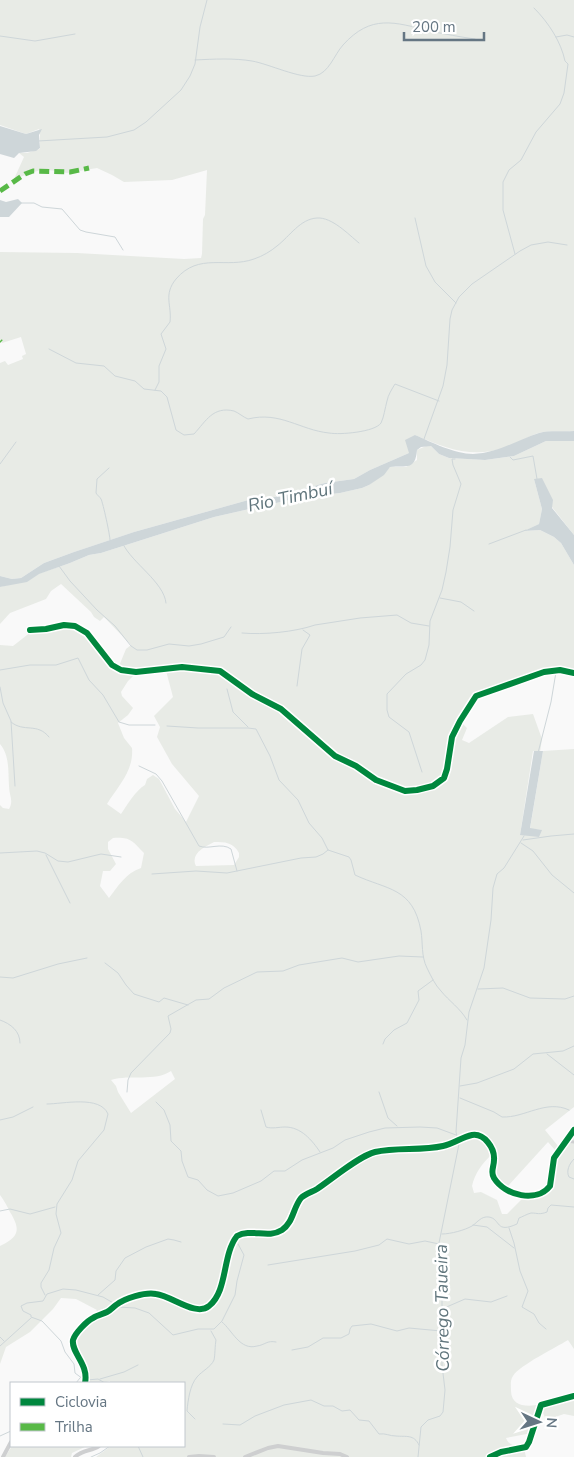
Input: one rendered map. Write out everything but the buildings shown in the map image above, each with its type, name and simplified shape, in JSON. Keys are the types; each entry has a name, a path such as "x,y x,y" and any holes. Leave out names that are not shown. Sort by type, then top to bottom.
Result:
{"street":[{"path":"30,630 75,626 87,633 112,664 121,670 136,672 182,667 220,671 252,694 281,709 335,756 356,766 376,780 405,791 433,786 444,778 448,769 452,737 476,696 544,672 560,670 574,673"},
{"path":"85,1382 84,1366 74,1348 73,1342 75,1336 91,1319 110,1311 121,1302 150,1294 169,1297 194,1309 204,1309 209,1306 218,1294 229,1254 237,1236 248,1232 270,1234 283,1230 289,1223 302,1198 370,1154 443,1146 469,1136 479,1136 486,1140 493,1153 492,1172 495,1180 513,1193 528,1196 544,1192 550,1186 554,1158 574,1130"},
{"path":"566,1141 574,1142"},
{"path":"490,1457 501,1452 526,1447 530,1442 541,1405 574,1396"},
{"path":"3,1457 10,1444"},
{"path":"245,1457 278,1446 340,1454 347,1457"},
{"path":"75,1457 80,1453 97,1447"},
{"path":"189,1457 214,1457"}],"shaded area":[{"path":"0,0 574,0 574,431 543,432 495,451 483,452 460,451 415,435 409,453 354,479 325,483 275,497 252,499 134,532 74,552 44,563 21,578 12,579 0,576 0,363 5,361 8,365 23,359 22,356 26,354 21,337 2,343 0,340 0,252 77,253 184,259 201,258 207,170 172,180 124,182 97,168 67,173 43,169 14,179 24,157 19,153 40,149 40,131 39,129 26,134 0,125"},
{"path":"546,441 574,441 574,535 552,507 534,479 542,509 539,524 525,531 540,530 554,537 561,543 574,565 574,672 547,671 478,695 461,722 467,728 462,740 469,743 508,717 533,714 542,739 540,752 533,751 520,835 542,830 530,829 543,751 574,749 574,1107 545,1130 558,1146 574,1128 574,1349 568,1340 530,1362 512,1378 511,1391 513,1399 519,1404 527,1406 548,1403 574,1395 574,1416 564,1414 546,1420 541,1408 532,1433 506,1438 511,1444 524,1448 526,1457 96,1457 110,1447 185,1447 185,1382 83,1382 84,1367 71,1342 97,1310 76,1299 61,1298 30,1332 6,1347 0,1364 0,1246 14,1236 17,1228 14,1218 0,1195 0,805 3,808 9,809 11,801 7,759 0,744 0,645 13,646 36,628 62,628 90,632 101,651 119,666 126,649 131,645 104,617 100,621 94,617 61,584 51,591 46,599 10,613 0,624 0,587 30,579 35,575 89,555 101,553 214,517 298,498 340,493 362,488 369,485 390,467 406,467 417,460 417,450 426,446 431,446 439,454 449,458 485,460 514,456","holes":["165,667 173,697 154,716 160,727 157,737 172,764 199,796 186,822 175,809 159,779 153,775 147,779 145,785 135,794 121,814 107,804 128,771 132,756 132,748 124,738 118,723 133,708 122,696 121,692 128,681 139,670","113,838 128,839 144,853 141,868 127,877 109,898 100,886 103,871 110,871 116,864 108,849 108,842","214,842 228,843 234,847 239,853 239,857 234,865 196,866 196,854","171,1071 175,1079 131,1113 111,1080 165,1074","548,1142 555,1150 548,1186 543,1190 527,1194 507,1214 502,1214 497,1200 481,1192 474,1193 472,1186 482,1165 492,1154 493,1177 507,1187"]},
{"path":"11,1447 85,1447 72,1453 71,1457 5,1457"}],"water":[{"path":"0,126 26,134 42,129 39,135 40,148 36,151 19,153 14,158 0,154"},
{"path":"18,199 22,203 9,217 0,217 0,200 6,202"},
{"name":"Rio Timbuí","path":"574,431 574,441 546,441 514,456 485,460 449,458 439,454 431,446 421,447 417,450 412,464 409,466 390,467 384,475 362,488 340,493 298,498 214,517 101,553 89,555 39,574 27,582 0,587 0,576 12,579 21,578 44,563 134,532 252,499 275,497 325,483 354,479 409,453 405,440 415,435 451,450 473,454 499,449 539,433"},
{"path":"542,478 553,500 552,508 574,535 574,565 561,543 554,537 540,530 524,531 539,524 542,509 534,479"},
{"path":"534,751 543,751 530,828 542,830 539,837 520,835"}],"waterway":[{"path":"38,141 107,137 134,130 146,122 181,90 190,76 195,64 200,27 207,0"},
{"path":"515,254 503,210 503,182 509,170 521,160 536,132 560,104 564,93 568,64 554,33 534,8"},
{"path":"195,60 245,60 301,75 315,76 328,68 343,45 353,35 363,28 373,25 394,23 475,39"},
{"path":"0,36 35,41 75,34"},
{"path":"556,37 567,35 574,37"},
{"path":"21,203 34,203 42,207 62,209 80,230 115,237 123,250"},
{"path":"155,390 159,382 159,366 166,349 161,334 170,322 170,290 176,279 185,271 203,263 244,262 257,258 275,248 305,221 317,218 323,218 334,223 359,243"},
{"path":"415,218 426,266 435,282 456,303"},
{"path":"424,439 443,386 447,365 450,319 452,310 459,297 472,284 531,245 548,242 567,245"},
{"path":"49,349 76,363 104,366 115,376 135,381 144,389 161,391 167,397 176,430 184,435 194,434 215,413 227,410 234,411 248,419 270,417 329,433 341,434 365,431 381,423 388,397 395,384 439,401"},
{"path":"0,464 16,442"},
{"path":"510,457 513,460 533,456 537,479"},
{"path":"422,772 409,732 389,717 387,694 406,674 421,665 425,660 429,645 430,621 442,590 446,572 453,510 461,484 453,465 452,459 455,459"},
{"path":"109,468 97,479 96,493 101,498 110,540"},
{"path":"489,544 526,530"},
{"path":"123,544 160,588 166,603"},
{"path":"59,566 70,581 115,626 131,646 137,650 147,650 169,644 189,646 201,644 224,637 231,627"},
{"path":"440,598 461,602 474,611"},
{"path":"242,633 279,632 360,618 397,615 411,623 429,626"},
{"path":"297,686 302,649 310,635 303,630"},
{"path":"0,670 30,665 56,665 78,658 89,680 103,695 119,722 129,725 155,725"},
{"path":"538,753 551,702 556,672"},
{"path":"0,687 3,703 11,721 15,786"},
{"path":"227,689 233,712 248,727"},
{"path":"11,722 21,727 40,730 49,737"},
{"path":"167,726 256,729 270,756 279,780 298,800 309,823 322,838 328,850 349,857 355,875 397,892 412,906 421,931 423,954 427,968 439,989 467,1020"},
{"path":"139,766 156,774 162,781 199,846 223,846 231,849 237,871"},
{"path":"523,840 574,834"},
{"path":"418,1457 421,1427 428,1420 440,1416 443,1412 445,1390 442,1365 442,1288 439,1243 459,1144 456,1132 461,1058 465,1045 469,1012 484,968 491,920 493,888 497,874 504,868 524,836"},
{"path":"521,843 533,851 552,875 574,893"},
{"path":"152,874 196,871 227,873 301,858 316,857 328,850"},
{"path":"0,853 37,851 45,853 58,861 68,862 101,854 121,857"},
{"path":"46,855 70,903"},
{"path":"127,1092 131,1073 170,1033 168,1016 196,1000 209,999 224,988 257,972 283,971 299,965 342,958 358,962 399,956 423,957"},
{"path":"0,977 13,978 58,964 87,958"},
{"path":"105,963 118,973 134,994 159,1002 164,998 188,1005"},
{"path":"383,1044 385,1039 394,1030 407,1023 419,1000 418,991 433,980"},
{"path":"478,989 503,988 530,998 565,999 574,996"},
{"path":"0,1020 14,1028 20,1043"},
{"path":"460,1086 477,1083 514,1069 533,1054 563,1051 574,1046"},
{"path":"547,1054 574,1075"},
{"path":"379,1092 388,1118 397,1126"},
{"path":"460,1098 502,1117 511,1117 552,1107 569,1110"},
{"path":"45,1295 41,1283 49,1270 54,1248 61,1233 56,1214 57,1204 72,1180 78,1161 104,1130 108,1114 104,1108 89,1102 47,1104"},
{"path":"156,1102 164,1110 170,1125 171,1141 181,1151 182,1161 188,1177 198,1180 207,1190 218,1196 233,1193 261,1181 274,1171 285,1171 302,1160 333,1148 345,1140 369,1132 385,1128 420,1127 437,1128 456,1135"},
{"path":"0,1120 13,1117 33,1107"},
{"path":"261,1110 266,1127 296,1129 310,1139 320,1152"},
{"name":"Córrego Taueira","path":"574,1159 569,1165 568,1170 569,1177 574,1179"},
{"name":"Córrego Taueira","path":"442,1234 466,1229 484,1217 493,1218 502,1227 510,1227 517,1224 519,1218 529,1213 540,1214 547,1212 551,1205 574,1207"},
{"path":"0,1211 10,1209 30,1214 55,1207"},
{"path":"473,1225 487,1227 514,1248"},
{"path":"509,1228 520,1271 528,1291 522,1307 534,1314 539,1323 546,1329"},
{"path":"98,1295 115,1280 116,1271 125,1258 146,1247 168,1239 181,1242"},
{"path":"268,1265 355,1251 379,1245 387,1239 409,1244 425,1241 439,1244"},
{"path":"118,1307 135,1308 149,1313 173,1335 198,1329 214,1329 222,1321 235,1295 244,1255 238,1244"},
{"path":"83,1379 75,1373 74,1364 65,1352 61,1341 42,1321 31,1317 31,1315 23,1311 21,1306 27,1303 43,1301 47,1294 63,1289 76,1290 103,1297 115,1304"},
{"path":"442,1309 465,1299 491,1302 507,1296"},
{"path":"0,1346 31,1318"},
{"path":"222,1322 241,1343 251,1347 276,1342"},
{"path":"292,1350 308,1347 323,1338 341,1338 349,1334 352,1326 371,1324 397,1331 409,1328 441,1331"},
{"path":"195,1419 187,1411 189,1398 195,1380 214,1360 216,1340 211,1331"},
{"path":"0,1337 4,1341"},
{"path":"100,1379 124,1372 138,1365"},
{"path":"77,1382 80,1378"},
{"path":"87,1380 98,1379 103,1382"},
{"path":"223,1424 240,1425 255,1416 284,1405 311,1400 324,1406 333,1406 342,1411 350,1410 359,1420 369,1421 379,1434 409,1437 415,1439 419,1445"},
{"path":"0,1436 10,1431"},
{"path":"91,1457 109,1447"},
{"path":"138,1447 143,1457"}],"marked path":[{"path":"0,191 25,174 33,171 70,172 89,168"}],"cycle path":[{"path":"30,630 64,625 75,626 87,633 112,665 121,670 136,672 182,667 220,671 252,694 281,709 335,756 356,766 376,780 405,791 433,786 444,778 452,737 476,696 544,672 560,670 574,673"},
{"path":"85,1382 85,1370 75,1350 73,1340 88,1322 125,1300 146,1294 156,1294 191,1308 204,1309 209,1306 219,1291 229,1253 237,1236 248,1233 271,1234 282,1230 291,1219 301,1198 361,1158 375,1152 443,1146 468,1136 481,1136 488,1142 493,1151 494,1163 492,1174 494,1178 499,1184 513,1193 529,1196 544,1191 550,1186 554,1158 574,1130"},
{"path":"490,1457 501,1452 526,1447 541,1405 574,1396"}]}
